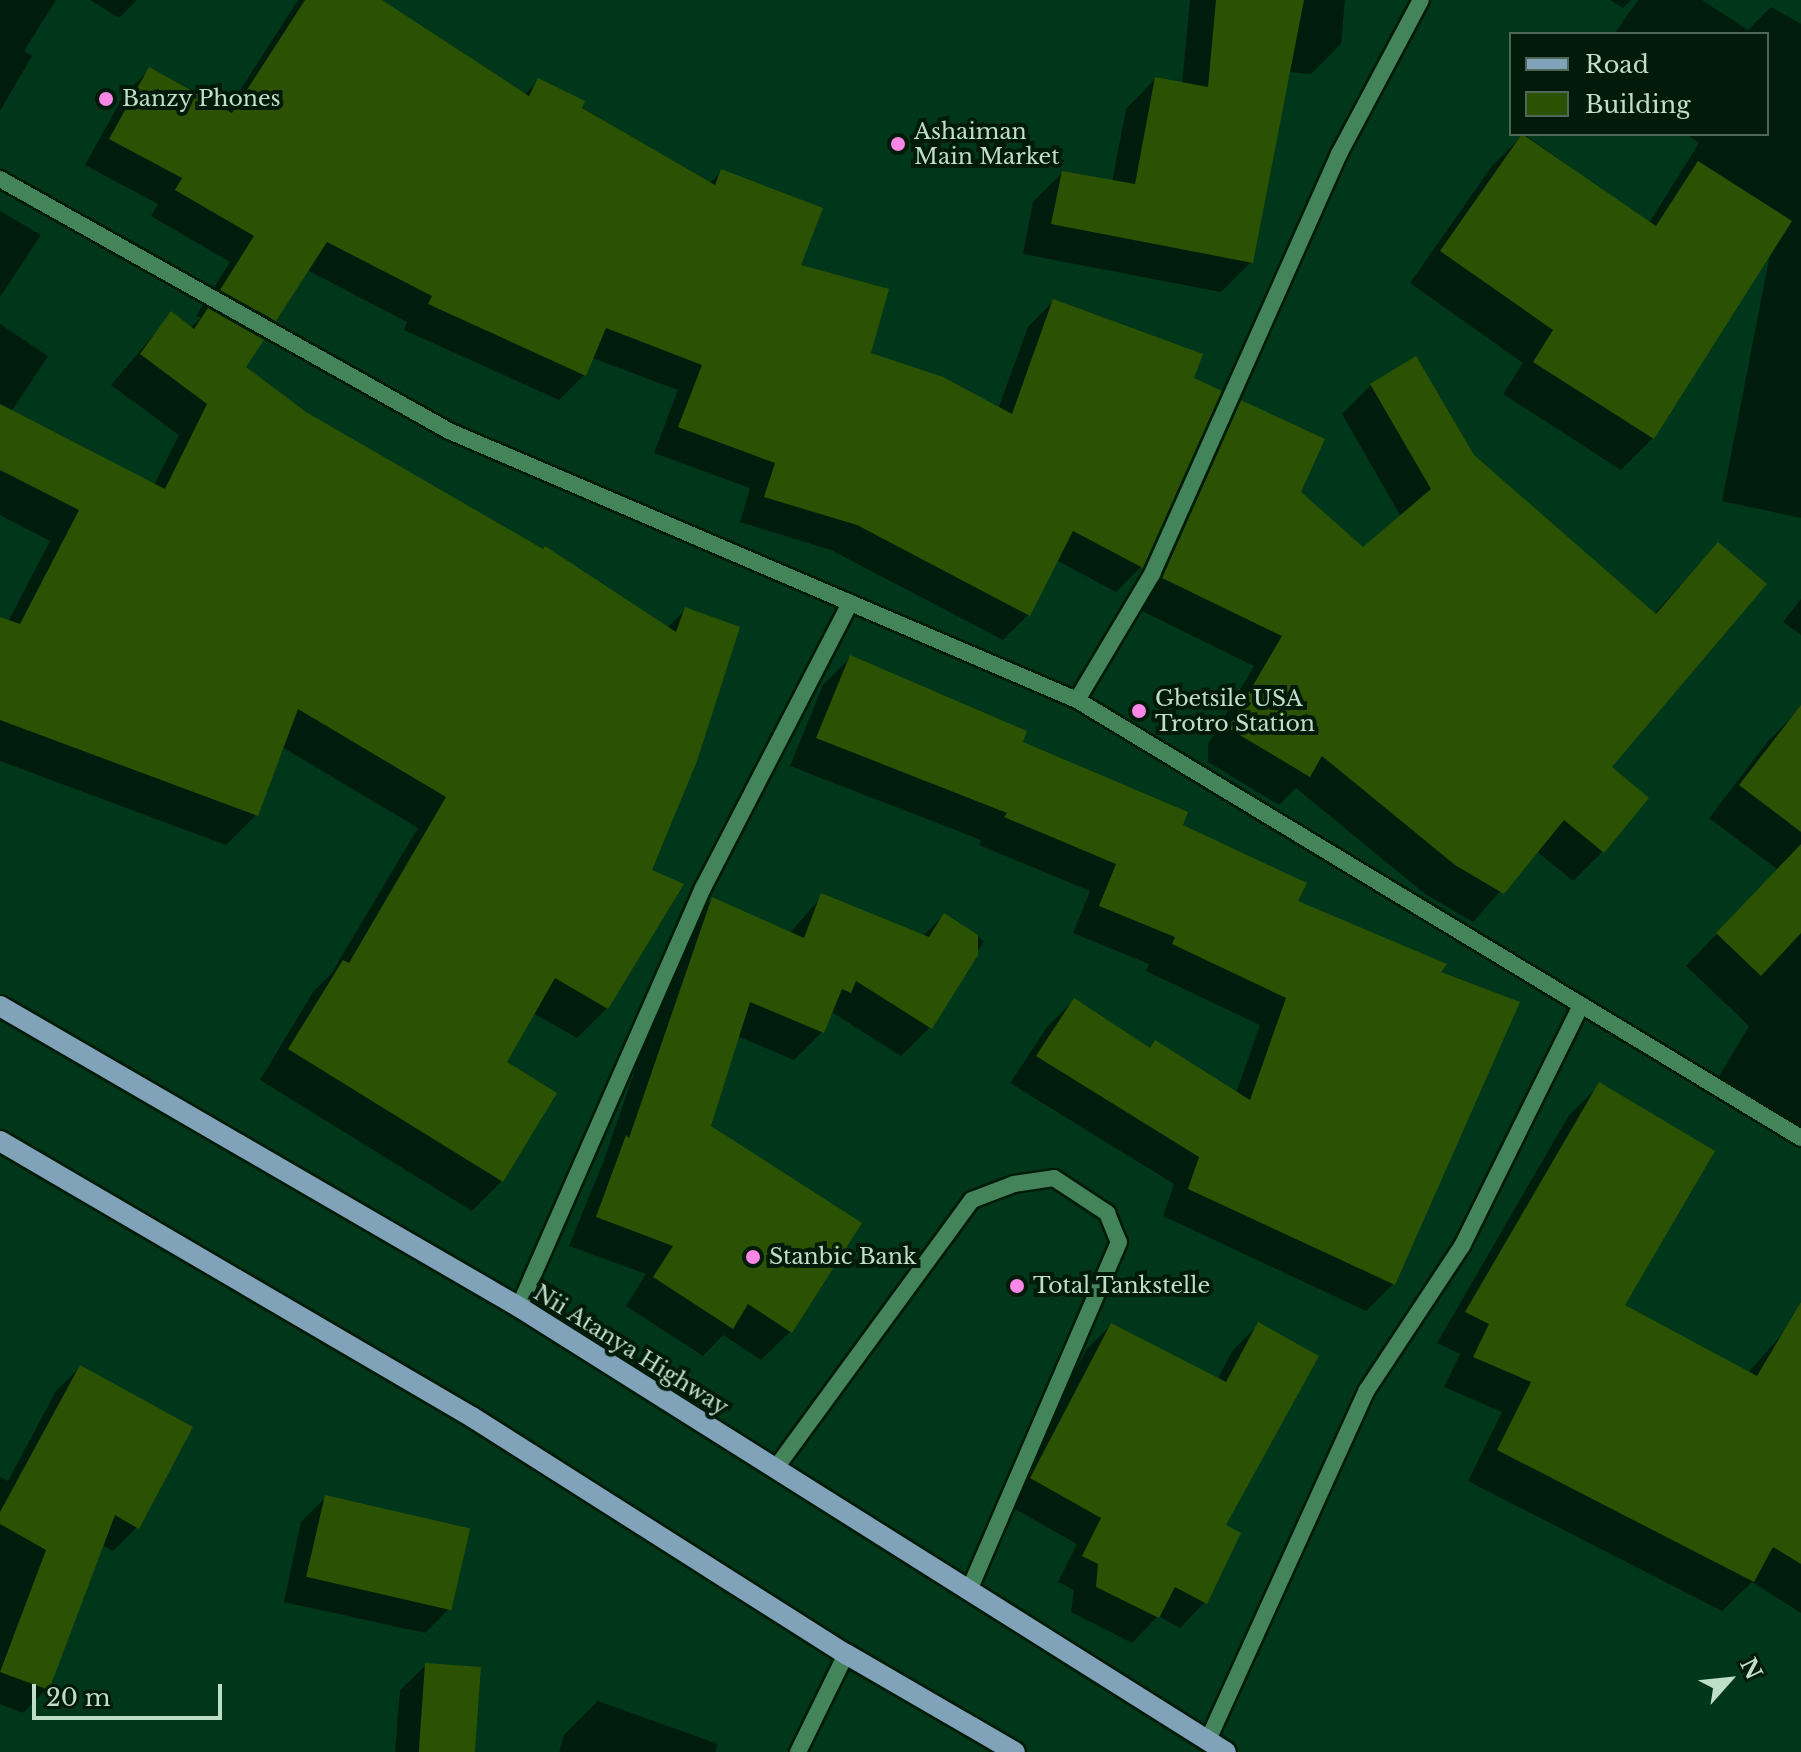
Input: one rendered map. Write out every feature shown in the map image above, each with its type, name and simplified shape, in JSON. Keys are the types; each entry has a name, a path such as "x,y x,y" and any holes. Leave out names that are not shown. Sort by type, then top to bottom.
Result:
{"main road":[{"name":"Nii Atanya Highway","path":"0,1006 519,1307 1226,1752"},
{"path":"0,1141 472,1417 846,1654 1015,1752"}],"street":[{"path":"1077,700 1152,574 1339,154 1421,0"},
{"path":"0,179 449,431 1077,700 1801,1138"},
{"path":"519,1307 703,888 850,603"},
{"path":"1208,1740 1367,1390 1462,1246 1581,1005"},
{"path":"775,1469 972,1200 1014,1184 1054,1178 1107,1213 1119,1242 969,1591"},
{"path":"798,1752 846,1654"}],"building":[{"path":"305,0 382,0 529,96 538,78 585,101 582,108 715,185 721,169 823,208 801,265 889,289 871,353 943,377 1012,414 1053,299 1203,354 1194,378 1222,391 1143,568 1073,531 1030,616 857,525 764,497 775,463 678,427 702,365 606,328 586,376 428,304 432,296 327,242 276,321 220,290 254,236 175,190 182,178 109,139 149,67 232,113"},
{"path":"1216,0 1304,0 1253,263 1051,224 1062,171 1135,184 1155,77 1208,87"},
{"path":"1521,136 1656,226 1698,161 1792,221 1654,439 1533,362 1553,330 1440,251"},
{"path":"208,308 264,340 246,367 306,412 543,549 545,546 676,632 685,607 740,627 697,761 652,870 684,884 608,1009 555,978 507,1062 557,1093 503,1182 288,1049 343,960 349,963 446,797 298,709 258,816 0,720 0,617 20,624 79,510 0,470 0,404 165,489 207,404 140,354 171,311 194,329"},
{"path":"1416,356 1474,455 1656,614 1718,542 1767,584 1612,767 1649,798 1604,853 1564,820 1504,894 1455,865 1322,756 1310,777 1228,728 1282,636 1162,578 1241,400 1325,439 1301,492 1363,547 1431,489 1370,384"},
{"path":"850,655 1027,731 1023,742 1188,812 1183,825 1307,883 1298,901 1447,964 1441,972 1520,1002 1395,1285 1188,1189 1199,1157 1036,1056 1074,998 1150,1048 1155,1040 1250,1100 1286,998 1172,944 1175,937 1099,906 1116,864 1004,817 1007,813 816,738"},
{"path":"1801,705 1801,832 1739,785"},
{"path":"1801,844 1801,933 1761,976 1716,933"},
{"path":"821,893 929,937 944,913 978,935 978,955 932,1029 856,981 851,993 842,989 824,1033 750,1002 711,1126 862,1223 792,1333 748,1304 733,1329 653,1277 673,1246 596,1217 626,1135 629,1138 712,897 804,938"},
{"path":"1599,1082 1715,1151 1625,1305 1757,1376 1801,1302 1801,1564 1773,1547 1754,1582 1497,1450 1531,1382 1473,1357 1489,1324 1465,1312"},
{"path":"1258,1322 1319,1356 1226,1525 1241,1533 1207,1604 1175,1587 1159,1618 1096,1587 1098,1564 1082,1556 1101,1518 1030,1478 1111,1323 1226,1382"},
{"path":"80,1365 193,1427 139,1529 115,1515 49,1690 0,1672 46,1550 0,1524 0,1512"},
{"path":"325,1495 470,1529 451,1610 306,1577"},
{"path":"425,1663 481,1667 475,1752 419,1752"}],"place":[{"name":"Banzy Phones","path":"106,99"},
{"name":"Ashaiman Main Market","path":"898,144"},
{"name":"Gbetsile USA Trotro Station","path":"1139,711"},
{"name":"Stanbic Bank","path":"753,1257"},
{"name":"Total Tankstelle","path":"1017,1286"}]}
